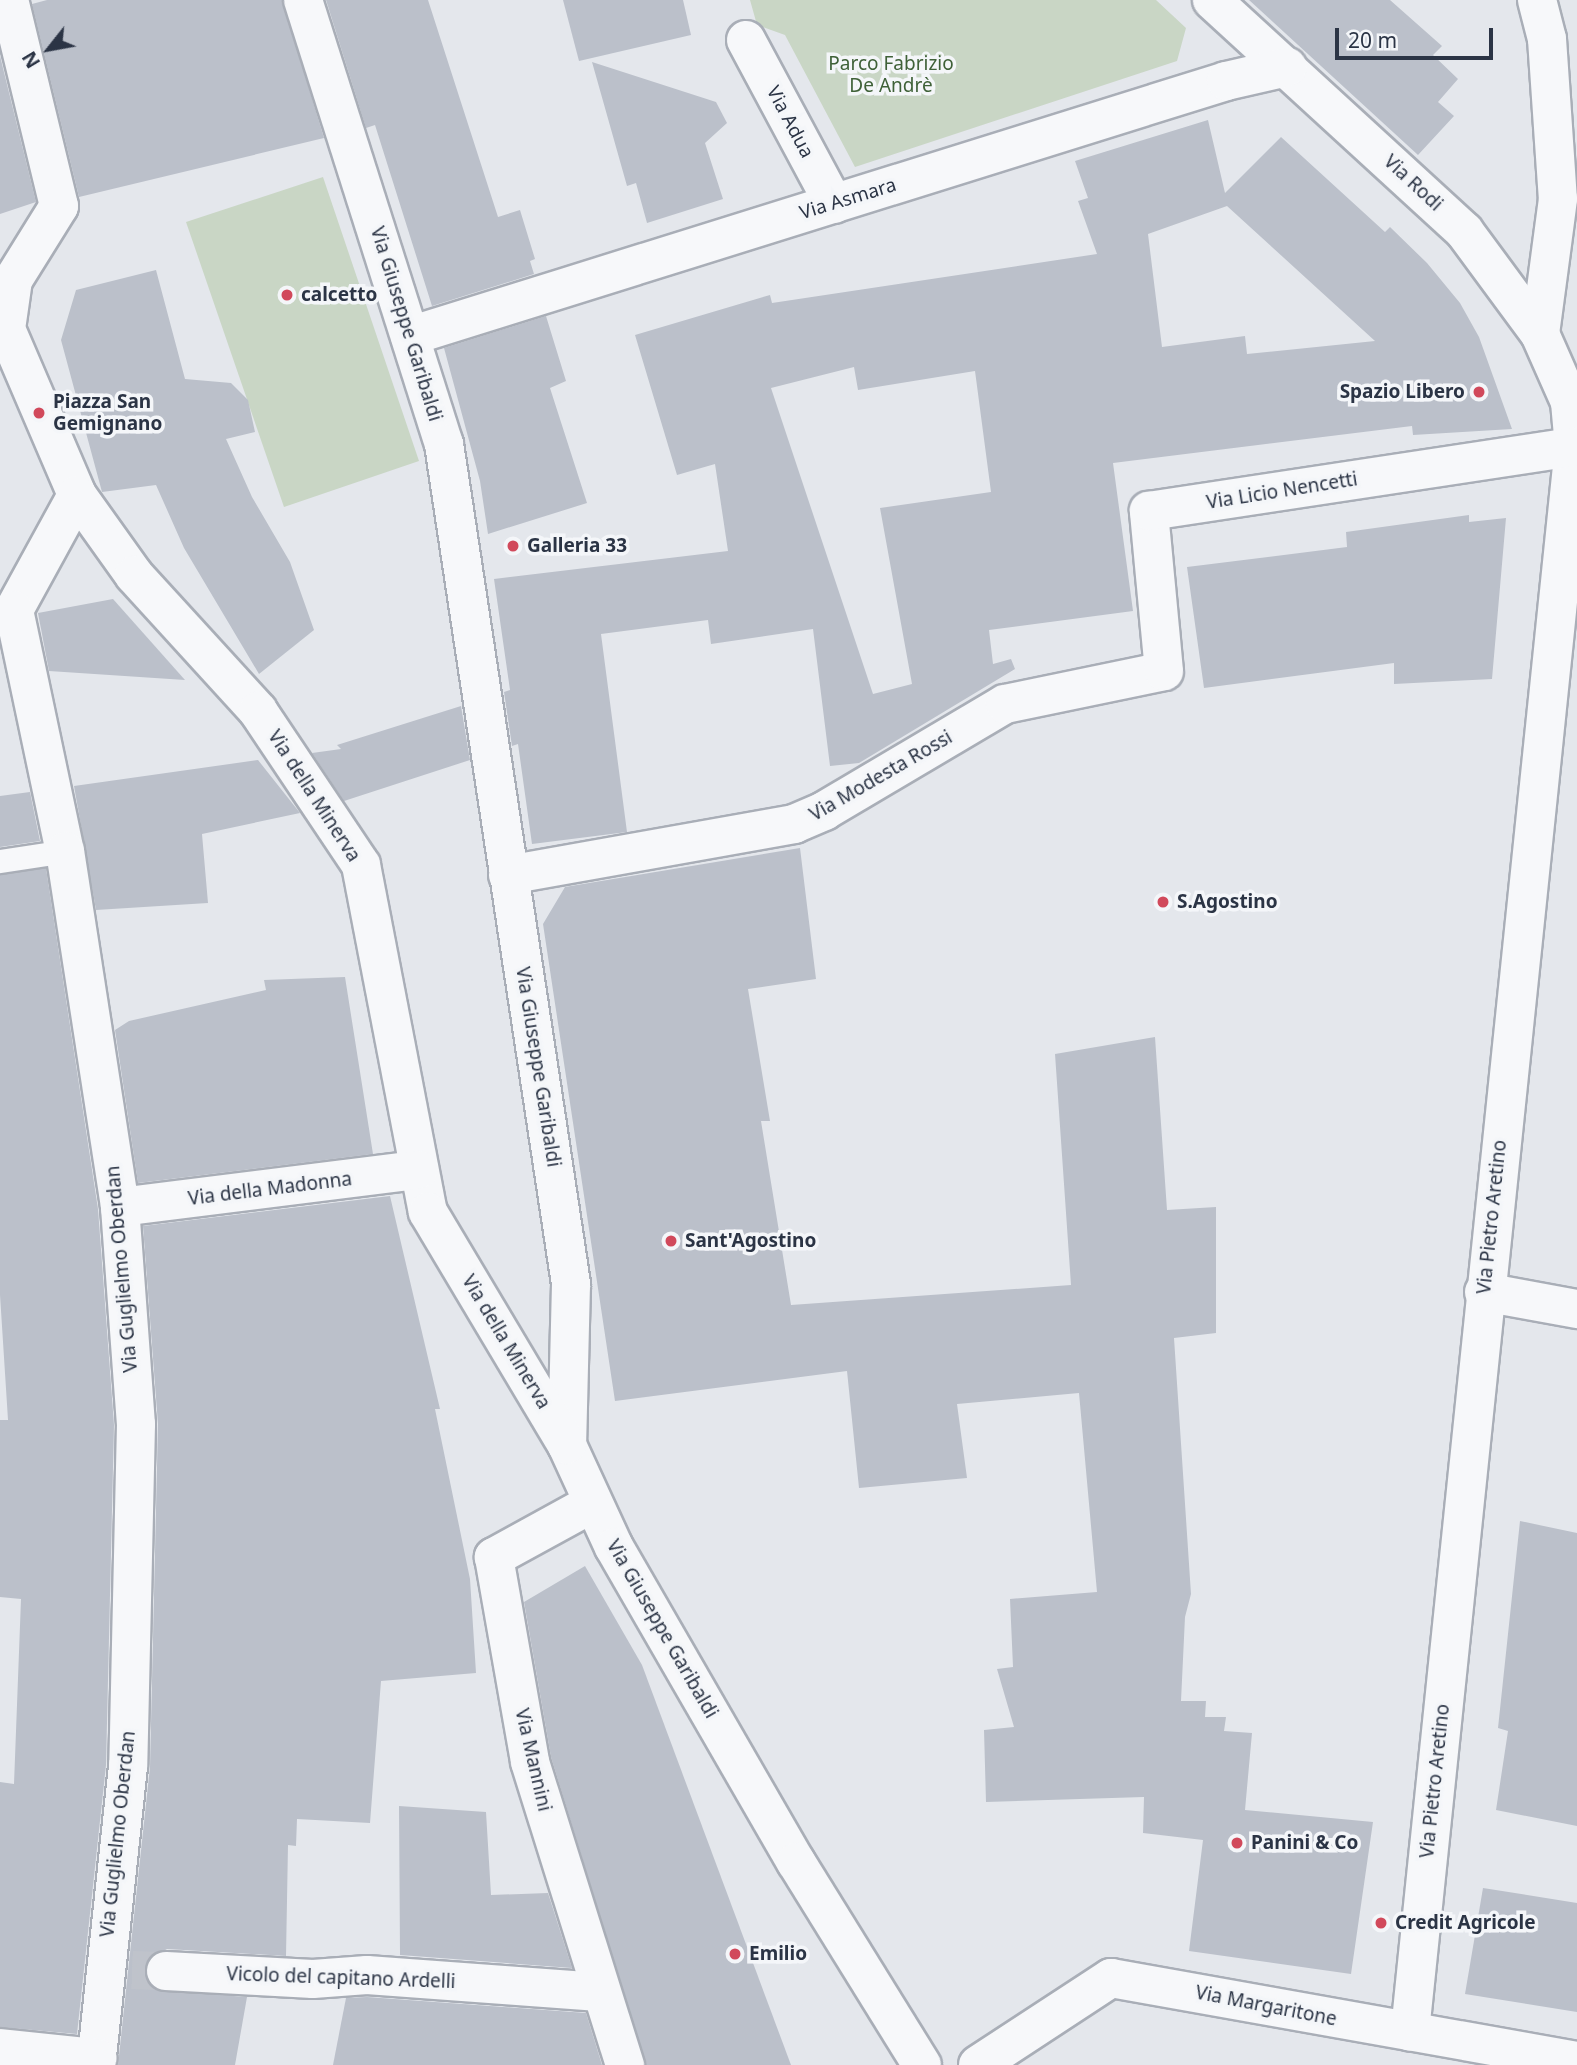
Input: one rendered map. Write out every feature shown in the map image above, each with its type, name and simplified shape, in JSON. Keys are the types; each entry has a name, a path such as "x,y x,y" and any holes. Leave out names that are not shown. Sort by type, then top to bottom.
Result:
{"street":[{"path":"4,319 13,280 59,206 9,0"},
{"name":"Via Giuseppe Garibaldi","path":"303,0 444,444 571,1284 567,1445 591,1504 796,1862 922,2065"},
{"name":"Via Rodi","path":"1212,0 1464,231 1540,334 1573,399"},
{"path":"1537,0 1547,39 1558,198 1540,334"},
{"name":"Via Adua","path":"746,40 834,204"},
{"name":"Via Asmara","path":"410,336 1226,81 1287,67"},
{"name":"Via della Minerva","path":"4,319 77,495 134,575 258,711 361,865 428,1212 567,1445"},
{"name":"Via Pietro Aretino","path":"1410,2032 1484,1292 1574,447 1573,399"},
{"name":"Via Licio Nencetti","path":"1164,671 1149,511 1574,447"},
{"name":"Via Guglielmo Oberdan","path":"77,495 7,611 65,851 120,1207 136,1424 128,1766 134,1970 97,2061"},
{"name":"Via Modesta Rossi","path":"508,875 794,824 824,811 1005,704 1164,671"},
{"name":"Via della Madonna","path":"120,1207 419,1171"},
{"path":"1484,1292 1577,1309"},
{"name":"Via Mannini","path":"591,1504 494,1557 530,1762 599,1992 625,2065"},
{"name":"Vicolo del capitano Ardelli","path":"134,1970 313,1979 367,1975 599,1992"},
{"name":"Via Margaritone","path":"978,2065 1111,1978 1577,2062"},
{"path":"0,2048 97,2061"}],"lane":[{"path":"0,861 65,851"}],"green space":[{"name":"Parco Fabrizio De Andrè","path":"750,0 1156,0 1186,28 1177,61 855,167 785,35 757,25"},
{"name":"calcetto","path":"323,177 419,461 284,507 186,222"}],"building":[{"path":"47,0 282,0 324,138 79,197 32,4"},
{"path":"326,0 428,0 498,217 520,210 535,259 530,261 534,274 432,306 375,125 366,128"},
{"path":"563,0 683,0 691,35 579,61"},
{"path":"1249,0 1390,0 1442,46 1433,55 1458,79 1438,102 1454,116 1418,155"},
{"path":"0,56 36,202 0,214"},
{"path":"592,62 716,102 727,123 705,143 723,199 647,223 636,183 627,186"},
{"path":"1208,120 1225,193 1281,137 1385,232 1390,227 1427,263 1460,303 1479,337 1512,429 1413,435 1412,426 1113,463 1133,611 989,630 993,664 1011,659 1015,669 859,763 830,766 813,629 711,644 708,620 601,634 627,832 532,844 518,744 512,746 504,692 510,690 494,579 728,551 715,464 677,475 635,335 770,295 772,303 1097,254 1078,201 1088,198 1075,161","holes":["1227,206 1375,341 1247,354 1245,336 1162,347 1148,234","854,367 858,390 975,371 991,492 880,508 912,684 873,694 771,388"]},
{"path":"156,270 185,379 231,383 248,400 255,432 226,439 252,497 290,562 314,630 259,674 184,548 156,485 102,492 61,340 76,290"},
{"path":"546,316 566,381 550,388 587,503 488,534 480,481 444,348"},
{"path":"1469,515 1469,522 1506,518 1492,679 1394,684 1394,663 1204,688 1187,567 1347,547 1346,532"},
{"path":"113,599 185,680 49,671 38,613"},
{"path":"461,706 470,760 344,801 312,753 341,749 337,745"},
{"path":"258,760 300,813 202,834 208,903 96,910 74,786"},
{"path":"30,792 40,841 0,847 0,796"},
{"path":"800,848 816,979 748,989 770,1121 761,1121 791,1305 1071,1285 1055,1054 1155,1037 1167,1210 1216,1207 1216,1333 1174,1338 1191,1594 1185,1617 1181,1701 1206,1701 1205,1717 1226,1717 1224,1731 1252,1733 1245,1810 1373,1822 1351,1974 1189,1951 1203,1840 1143,1833 1144,1797 986,1802 984,1730 1014,1727 997,1669 1013,1667 1010,1599 1097,1592 1079,1393 957,1404 967,1478 859,1488 847,1371 615,1401 543,924 565,887"},
{"path":"46,868 98,1209 114,1425 106,1765 77,2034 0,2027 0,1782 14,1784 21,1599 0,1597 0,1420 8,1420 0,1295 0,875"},
{"path":"345,977 373,1154 138,1183 115,1030 129,1021 266,990 264,980"},
{"path":"390,1196 440,1409 435,1409 470,1579 476,1673 381,1681 370,1823 297,1819 296,1846 288,1845 286,1956 167,1949 147,1960 146,1980 155,1990 247,1997 235,2065 118,2065 150,1767 158,1424 143,1226"},
{"path":"1520,1521 1577,1533 1577,1826 1496,1810 1508,1731 1498,1728"},
{"path":"585,1566 642,1665 791,2065 646,2065 551,1757 524,1602"},
{"path":"399,1806 486,1812 491,1895 548,1893 572,1968 400,1955"},
{"path":"1483,1888 1577,1903 1577,2012 1465,1994"},
{"path":"367,1997 586,2013 602,2065 333,2065 346,1998"}],"tunnel":[{"path":"132,1970 166,1971"}],"place":[{"name":"calcetto","path":"287,295"},
{"name":"Spazio Libero","path":"1479,392"},
{"name":"Piazza San Gemignano","path":"39,413"},
{"name":"Galleria 33","path":"513,546"},
{"name":"S.Agostino","path":"1163,902"},
{"name":"Sant'Agostino","path":"671,1241"},
{"name":"Panini & Co","path":"1237,1843"},
{"name":"Credit Agricole","path":"1381,1923"},
{"name":"Emilio","path":"735,1954"}]}
